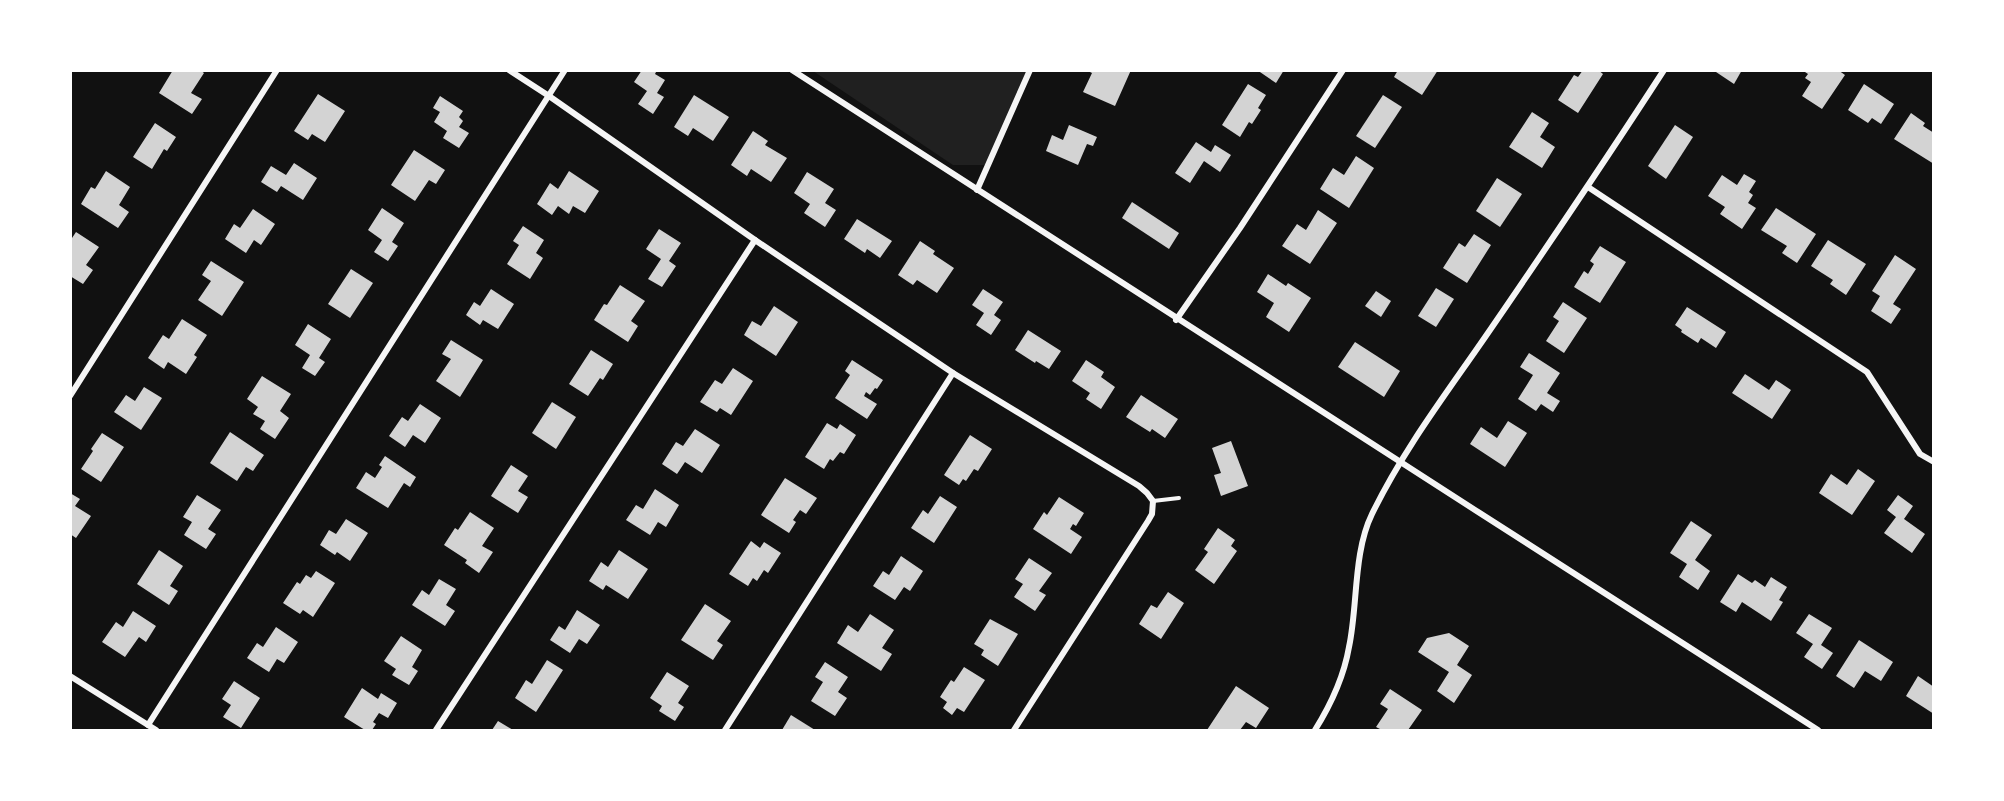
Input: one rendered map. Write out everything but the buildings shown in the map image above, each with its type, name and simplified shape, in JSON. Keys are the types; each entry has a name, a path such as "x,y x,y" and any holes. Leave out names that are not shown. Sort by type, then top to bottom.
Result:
{"street":[{"path":"70,396 277,70"},
{"path":"509,70 754,240 953,373 1147,493 1153,501 1152,514 1014,730"},
{"path":"148,725 565,70"},
{"path":"792,70 1176,320 1818,730"},
{"path":"977,190 1030,70"},
{"path":"1176,320 1240,228 1343,70"},
{"path":"1315,730 1329,707 1349,648 1360,555 1371,516 1413,442 1664,70"},
{"path":"1587,187 1867,372 1920,454 1934,462"},
{"path":"436,730 754,240"},
{"path":"725,730 953,373"},
{"path":"70,676 156,730"}],"lane":[{"path":"1153,501 1179,498"}],"shaded area":[{"path":"813,71 1030,71 989,165 953,165"}]}
